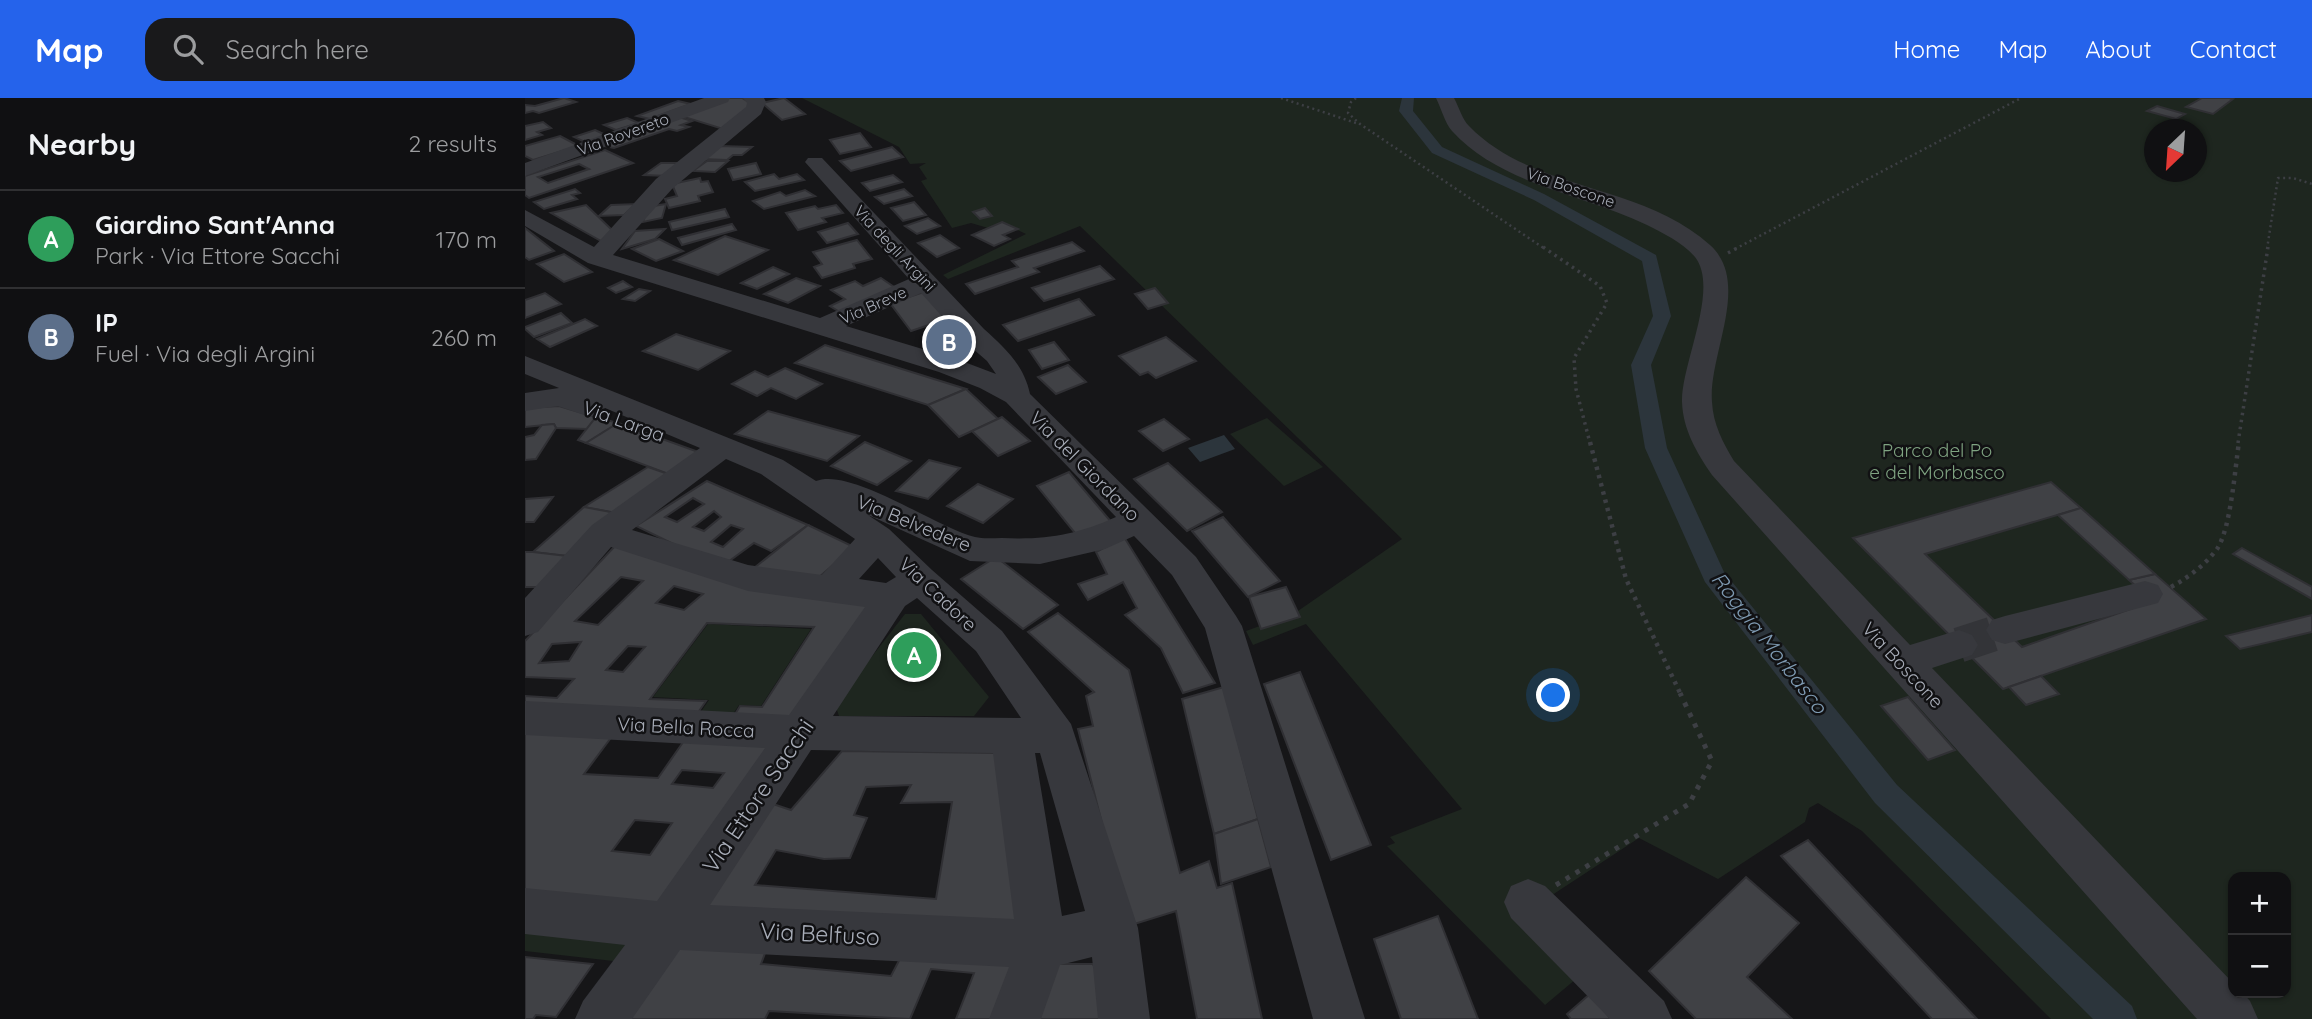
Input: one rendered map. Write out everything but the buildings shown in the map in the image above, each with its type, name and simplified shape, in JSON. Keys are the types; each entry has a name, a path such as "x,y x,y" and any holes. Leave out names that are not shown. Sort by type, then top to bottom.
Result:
{"street":[{"name":"Via Rovereto","path":"525,170 721,98"},
{"path":"597,258 664,184 754,110 757,102 752,98"},
{"name":"Via Boscone","path":"1445,98 1455,125 1499,159 1532,174 1643,213 1672,228 1701,248 1712,261 1716,292 1697,390 1703,436 1723,468 2232,1019"},
{"name":"Via degli Argini","path":"815,162 1012,373 1016,396"},
{"name":"Via del Giordano","path":"525,217 597,258 950,366 1016,396 1184,566 1223,626 1339,1019"},
{"name":"Via Breve","path":"819,328 927,281"},
{"path":"950,366 975,354 974,335"},
{"name":"Via Cadore","path":"525,364 772,467 877,537 905,588 989,640 1056,736 1114,928 1125,1019"},
{"name":"Via Larga","path":"525,402 560,397 673,439 724,446"},
{"path":"530,609 604,533 724,446"},
{"name":"Via Belvedere","path":"772,467 882,509 970,549 1040,552 1093,541 1139,520"},
{"path":"604,533 747,578 829,590 905,588"},
{"path":"829,590 877,537"},
{"name":"Via Ettore Sacchi","path":"601,1019 905,588"},
{"path":"2005,630 2157,591"},
{"path":"1901,663 1959,645"},
{"path":"958,736 985,722 1024,690"},
{"name":"Via Bella Rocca","path":"525,718 801,733 1056,736"},
{"path":"1012,737 1042,945 1014,1019"},
{"path":"1528,902 1646,1019"},
{"name":"Via Belfuso","path":"525,911 668,926 1042,945 1114,928"}],"path":[{"path":"1281,98 1360,124"},
{"path":"1356,98 1348,113 1360,124 1600,286 1607,303 1574,358 1576,389 1626,579 1712,761 1689,804 1528,902"},
{"path":"1712,261 2021,98"},
{"path":"2157,591 2191,576 2218,547 2228,513 2278,178 2293,178 2312,184"}],"green space":[{"name":"Parco del Po e del Morbasco","path":"802,98 2312,98 2312,1019 2051,1019 1862,831 1818,803 1809,808 1805,822 1718,879 1639,838 1543,901 1601,958 1545,1005 1387,846 1395,843 1390,837 1462,809 1306,624 1253,645 1246,631 1295,613 1402,539 1080,226 948,279 943,275 1026,234 1001,222 988,228 971,223 952,228 921,181 927,179 919,167 926,163 910,164 899,147"},
{"path":"1267,418 1323,467 1284,486 1230,434"},
{"path":"905,614 921,614 989,697 974,716 839,716 835,704"},
{"path":"708,624 811,629 761,706 739,705 733,714 700,713 709,700 653,697"},
{"path":"525,928 649,941 631,963 525,951"}],"shaded area":[{"path":"1224,435 1235,449 1200,462 1188,448"}],"waterway":[{"name":"Roggia Morbasco","path":"1408,98 1406,111 1437,150 1539,197 1650,259 1662,316 1641,365 1656,448 1714,576 1886,794 2119,1019"}],"tunnel":[{"path":"1959,645 2005,630"}],"place":[{"name":"IP","path":"949,342"},
{"name":"Giardino Sant'Anna","path":"914,655"}]}
